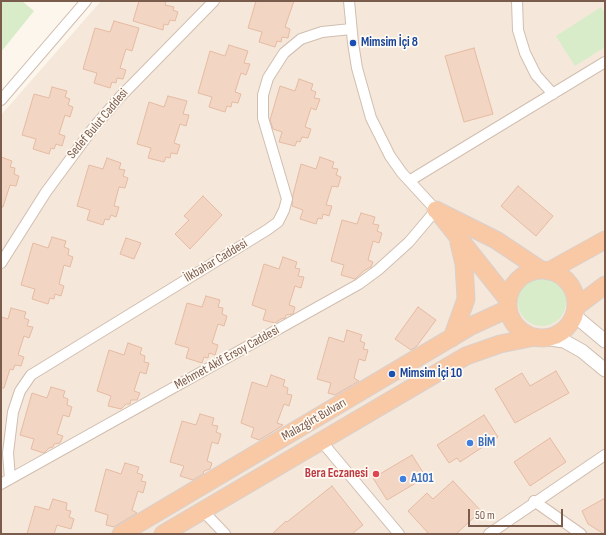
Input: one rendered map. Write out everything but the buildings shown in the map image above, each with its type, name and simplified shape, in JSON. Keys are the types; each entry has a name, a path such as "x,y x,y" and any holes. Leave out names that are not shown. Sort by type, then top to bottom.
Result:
{"highway":[{"path":"436,210 508,304 514,324 520,330 539,337 558,333 570,322 575,311 605,285"},
{"path":"436,210 496,240 545,270 564,278 569,284 574,295 575,311"},
{"path":"452,338 464,307 466,289 464,264 456,235"},
{"path":"508,304 510,292 519,279 533,271 545,270 605,240"},
{"name":"Malazgirt Bulvarı","path":"121,534 508,304"},
{"name":"Malazgirt Bulvarı","path":"163,534 322,442 466,356 500,344 539,337"}],"street":[{"path":"1,100 86,1"},
{"name":"Sedef Bulut Caddesi","path":"1,263 46,192 94,127 120,97 214,1"},
{"path":"349,1 351,29 357,68 371,118 390,156 409,181 436,210"},
{"path":"517,1 518,30 525,53 536,74 553,94"},
{"name":"İlkbahar Caddesi","path":"5,481 13,412 20,391 30,375 278,222 284,210 287,199 263,118 263,95 268,78 284,53 301,39 322,32 351,29"},
{"path":"409,181 605,62"},
{"name":"Mehmet Akif Ersoy Caddesi","path":"5,481 359,284 378,270 409,242 436,210"},
{"path":"575,311 605,341"},
{"path":"539,337 564,341 582,351 605,370"},
{"path":"322,442 399,534"},
{"path":"489,534 605,455"},
{"path":"534,502 581,534"},
{"path":"203,510 225,534"}],"shaded area":[{"path":"101,1 605,1 605,534 1,534 1,115"}],"green space":[{"path":"1,1 22,1 34,11 1,52"},
{"path":"601,7 605,14 605,47 575,66 556,36"},
{"path":"537,278 547,278 559,285 566,297 566,307 559,319 547,326 537,326 529,322 522,315 518,307 518,297 522,289 529,282"}],"place":[{"name":"Mimsim İçi 8","path":"353,43"},
{"name":"Mimsim İçi 10","path":"392,374"},
{"name":"BİM","path":"470,443"},
{"name":"Bera Eczanesi","path":"376,474"},
{"name":"A101","path":"403,479"}]}
